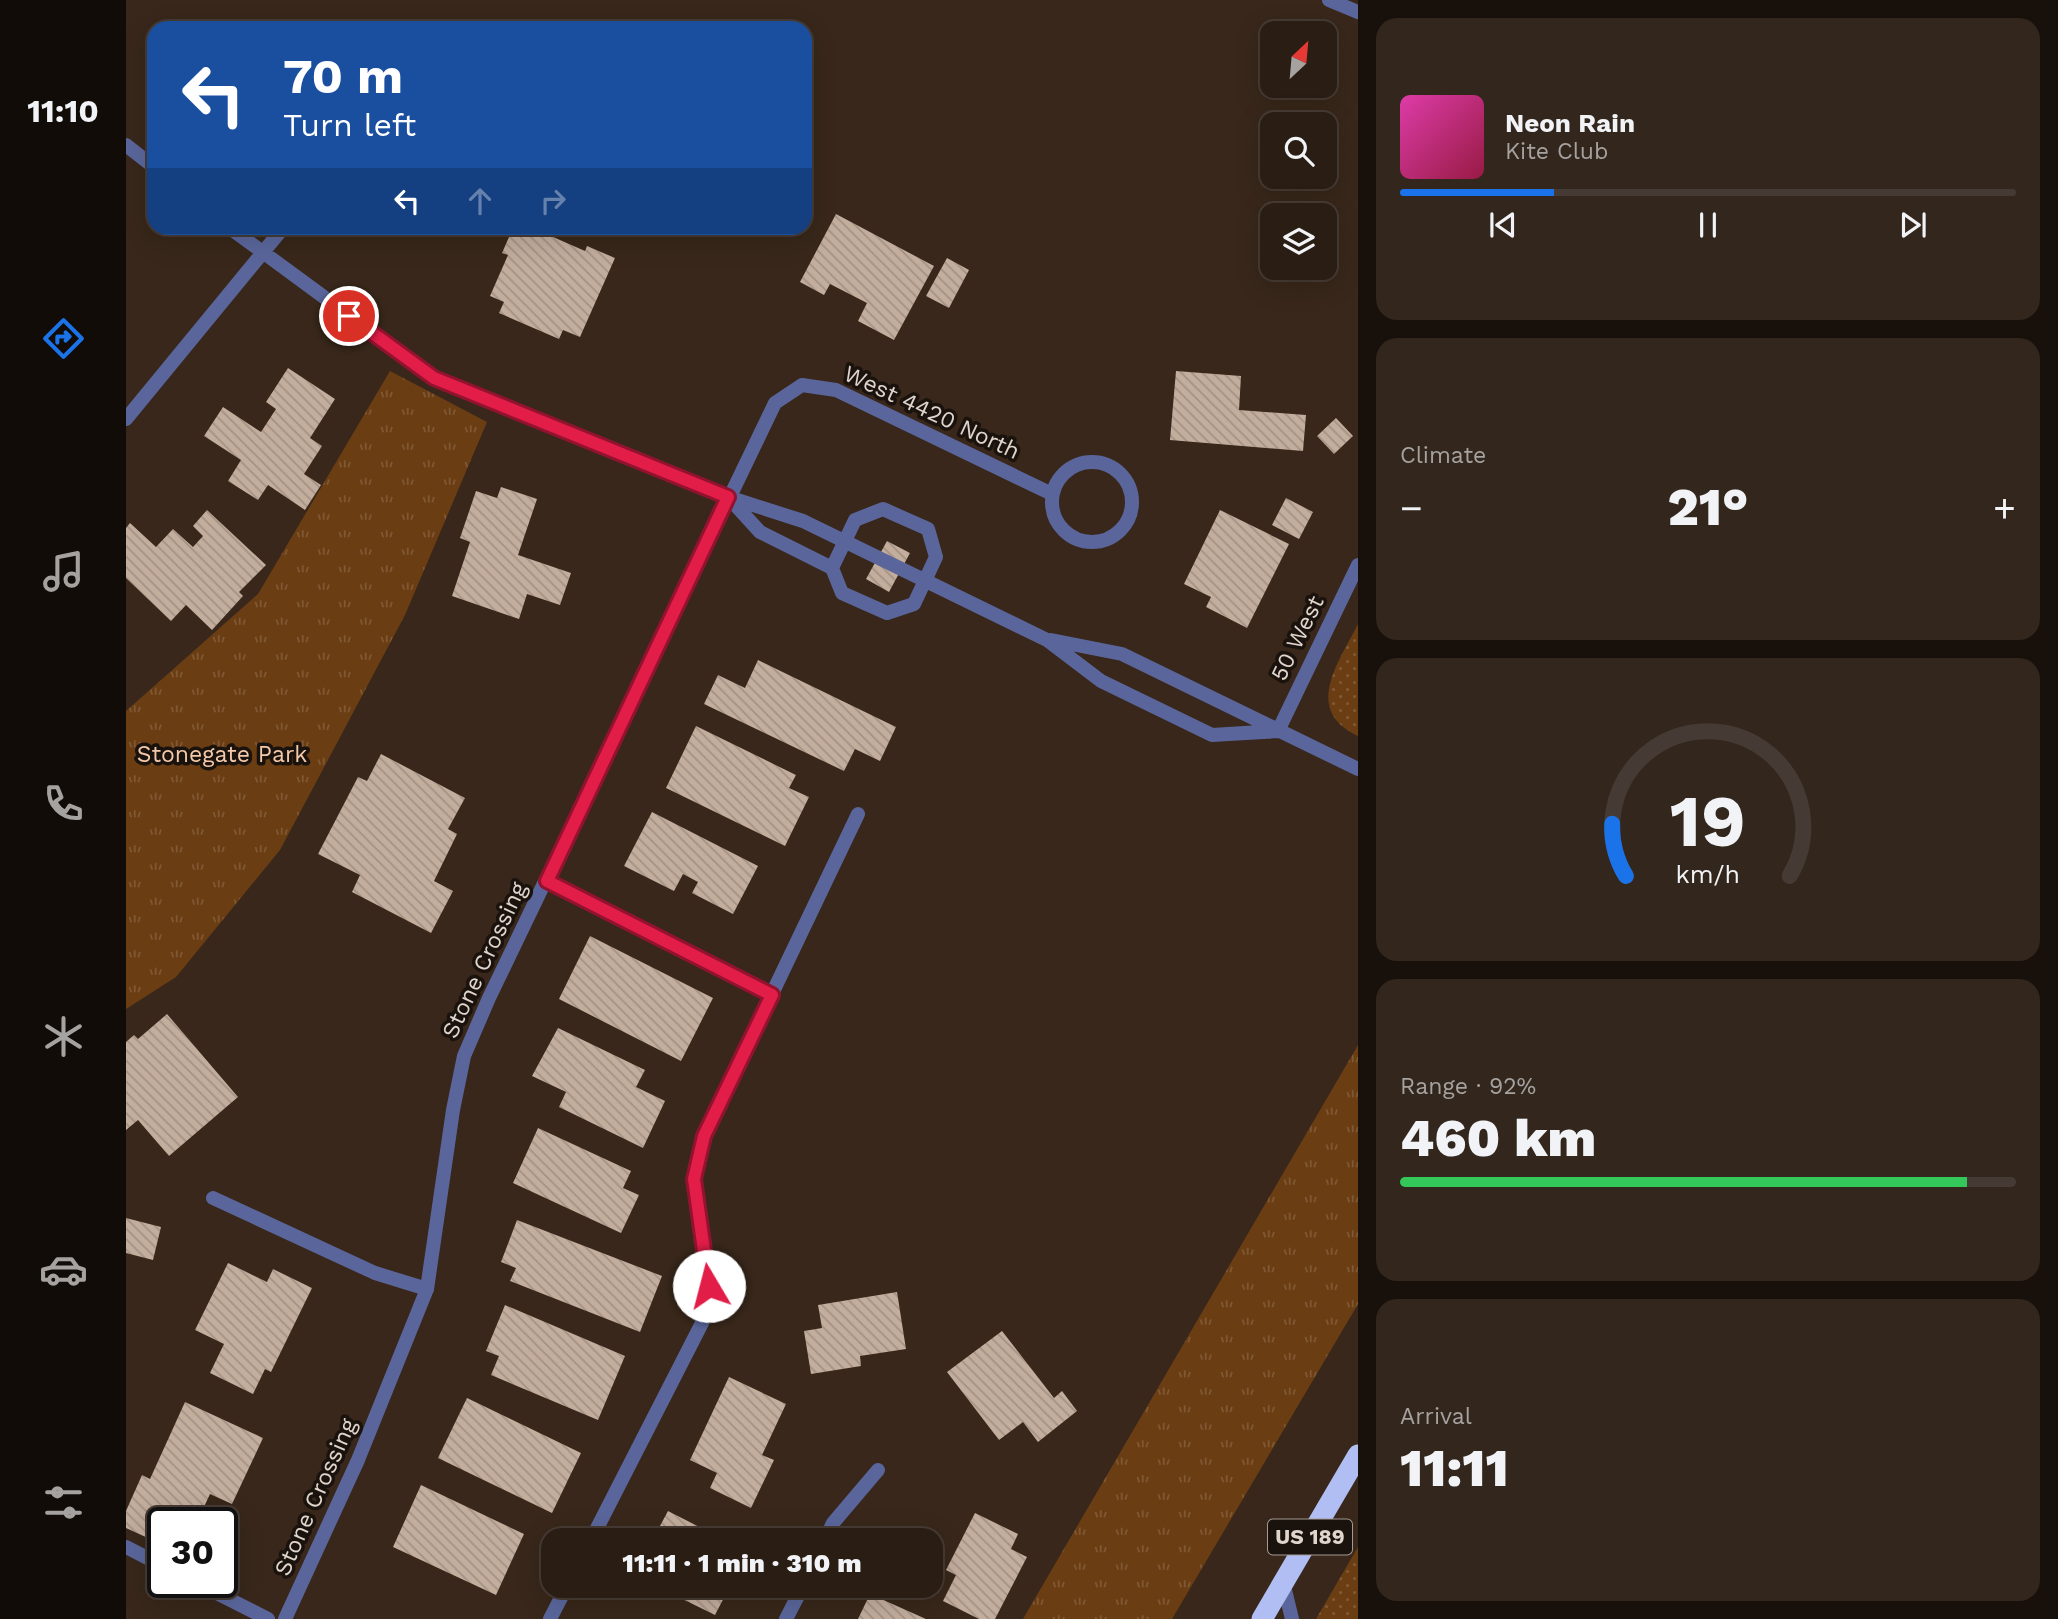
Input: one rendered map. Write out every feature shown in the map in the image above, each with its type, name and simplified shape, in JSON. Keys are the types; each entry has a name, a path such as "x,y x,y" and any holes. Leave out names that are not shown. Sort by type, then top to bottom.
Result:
{"highway":[{"name":"US 189","path":"1262,1619 1358,1455"}],"street":[{"path":"1329,0 1358,12"},
{"path":"126,145 147,162"},
{"path":"239,235 434,378 728,497 803,521 1046,640 1101,681 1212,735 1278,731"},
{"path":"126,419 278,235"},
{"name":"West 4420 North","path":"728,497 775,403 802,385 836,390 1052,494"},
{"path":"1084,463 1100,463 1115,469 1126,480 1132,495 1132,510 1126,525 1115,536 1100,542 1084,542 1069,536 1059,524 1052,510 1052,494 1059,480 1070,469 1084,463"},
{"path":"728,497 760,531 832,568 842,593 887,613 914,604 936,557 928,529 883,509 855,520 832,568"},
{"name":"Stone Crossing","path":"285,1619 358,1460 427,1289 453,1110 464,1056 489,998 728,497"},
{"name":"50 West","path":"1278,731 1358,565"},
{"path":"1046,640 1122,654 1358,769"},
{"path":"597,1528 702,1323 709,1286 694,1179 704,1136 858,814"},
{"path":"547,881 772,995"},
{"path":"213,1198 375,1273 427,1289"},
{"path":"831,1528 878,1470"},
{"path":"126,1547 147,1558"},
{"path":"1283,1582 1292,1619"},
{"path":"226,1598 268,1619"},
{"path":"550,1619 561,1598"},
{"path":"786,1619 797,1598"}],"green space":[{"name":"Stonegate Park","path":"390,371 487,422 405,615 280,850 176,977 126,1009 126,711 258,594"},
{"path":"1358,624 1358,736 1341,725 1332,713 1328,699 1335,669"},
{"path":"1358,1045 1358,1304 1172,1619 1023,1619"},
{"path":"1358,1547 1358,1619 1316,1619"}],"building":[{"path":"836,214 934,266 894,340 858,321 867,303 830,284 824,295 800,282"},
{"path":"510,235 549,235 585,251 587,246 615,258 580,337 563,330 559,339 499,313 504,302 490,296 508,255 502,253"},
{"path":"947,258 969,270 949,308 926,296"},
{"path":"288,368 335,399 310,438 322,446 304,474 321,485 305,510 268,485 258,500 228,481 241,460 204,436 223,407 261,432 276,409 266,402"},
{"path":"1176,371 1241,376 1239,410 1306,415 1303,451 1170,440"},
{"path":"1336,418 1353,436 1334,454 1317,436"},
{"path":"501,487 537,499 518,555 571,573 560,605 527,594 519,619 452,596 470,542 460,538 476,491 497,498"},
{"path":"1286,498 1313,512 1299,539 1272,525"},
{"path":"207,510 266,565 239,592 243,596 212,630 186,605 171,621 126,578 126,528 130,523 156,547 173,529 193,547 203,536 193,526"},
{"path":"1220,510 1289,544 1247,628 1206,607 1211,597 1184,584"},
{"path":"887,541 910,553 889,592 866,579"},
{"path":"758,660 896,727 880,761 855,749 844,771 704,704 718,675 745,688"},
{"path":"696,726 796,775 789,788 809,797 785,846 666,788"},
{"path":"381,754 465,798 448,829 457,834 434,881 453,891 431,933 352,892 360,875 318,854 358,777 367,781"},
{"path":"652,812 758,866 733,914 692,893 698,882 683,874 674,891 624,866"},
{"path":"590,936 713,998 681,1061 559,999"},
{"path":"167,1014 238,1097 169,1156 138,1120 126,1130 126,1042 134,1035 138,1039"},
{"path":"558,1028 645,1070 636,1087 665,1101 643,1148 559,1107 566,1092 532,1076"},
{"path":"538,1128 631,1171 623,1188 639,1195 621,1233 513,1183"},
{"path":"126,1218 161,1227 153,1260 126,1253"},
{"path":"517,1220 662,1276 640,1332 510,1281 516,1268 501,1262"},
{"path":"228,1263 267,1282 273,1269 312,1288 271,1372 265,1369 253,1394 210,1373 224,1344 195,1330"},
{"path":"897,1292 906,1349 860,1356 861,1366 811,1374 804,1331 822,1328 818,1305"},
{"path":"505,1305 625,1356 598,1420 491,1375 499,1356 486,1351"},
{"path":"1002,1331 1054,1398 1062,1391 1077,1411 1038,1442 1023,1422 999,1440 947,1372"},
{"path":"729,1377 786,1404 762,1455 774,1460 751,1508 710,1488 717,1473 690,1460"},
{"path":"467,1398 581,1453 552,1513 438,1458"},
{"path":"185,1402 263,1438 232,1504 210,1494 204,1507 147,1507 147,1538 126,1528 126,1511 142,1475 150,1479"},
{"path":"421,1485 524,1534 496,1595 393,1547"},
{"path":"668,1511 701,1528 659,1528"},
{"path":"975,1513 1018,1534 1011,1549 1027,1557 995,1619 979,1619 943,1601 956,1575 946,1570"},
{"path":"680,1598 724,1598 715,1615"},
{"path":"868,1598 879,1598 926,1619 858,1619"}],"route":[{"path":"349,316 434,378 728,497 547,881 772,995 704,1136 694,1179 709,1286"}]}
